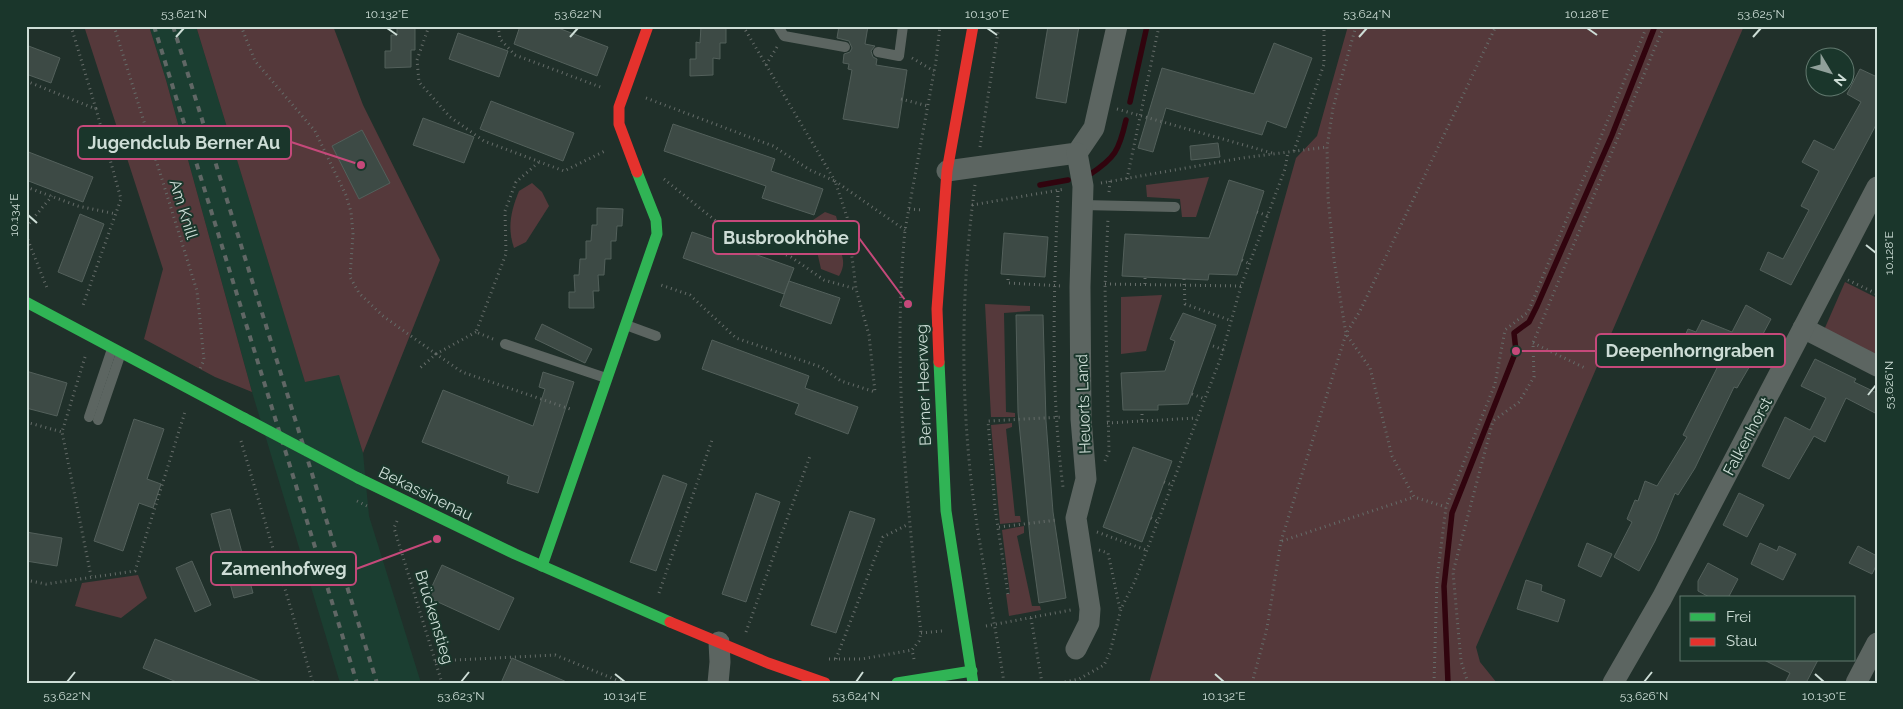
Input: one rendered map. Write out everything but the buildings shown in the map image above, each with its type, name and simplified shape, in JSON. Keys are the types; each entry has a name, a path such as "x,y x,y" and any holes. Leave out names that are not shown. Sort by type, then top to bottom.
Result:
{"street":[{"name":"Berner Heerweg","path":"973,26 947,171 937,310 946,512 974,683"},
{"path":"947,171 1077,153 1094,128 1117,26"},
{"path":"542,566 657,234 656,220 619,124 619,107 643,28"},
{"name":"Heuorts Land","path":"1076,649 1089,623 1090,609 1083,524 1086,479 1081,419 1080,287 1083,196 1077,153"},
{"name":"Falkenhorst","path":"1613,683 1662,598 1877,186"},
{"name":"Bekassinenau","path":"26,302 406,503 542,566 719,642 826,683"},
{"path":"1803,328 1877,366"},
{"path":"718,683 719,642"},
{"path":"1856,683 1877,643"},
{"path":"897,683 972,671"}],"lane":[{"path":"778,26 784,36 845,47"},
{"path":"878,52 899,56 904,26"},
{"path":"1083,196 1109,206 1175,208"},
{"path":"625,325 656,336"},
{"path":"505,344 606,378"},
{"path":"94,419 117,350"}],"path":[{"path":"71,26 121,200 82,309"},
{"name":"Am Knill","path":"114,26 197,291 204,360 199,373"},
{"path":"241,26 255,61 315,131 346,195 351,212 353,234 350,277 359,293 383,316 462,372 593,416"},
{"path":"429,26 417,60 419,82 450,117 484,141 564,171 625,141"},
{"path":"498,26 500,39 515,55 774,146 810,170 835,181 905,230"},
{"path":"642,278 690,295 736,338 821,367 841,381 875,392 868,336 856,289 848,217 835,181 743,26"},
{"path":"826,659 862,659 912,650 919,641 921,633 909,524 900,326 905,230 934,72 940,26"},
{"path":"980,153 999,26"},
{"path":"1127,179 1159,26"},
{"path":"1294,151 1324,64 1324,26"},
{"path":"1356,26 1334,108 1327,147 1328,198 1334,260 1346,334 1370,368 1392,456 1414,497"},
{"path":"1252,683 1268,628 1281,541 1346,334 1360,311 1496,26"},
{"path":"1434,683 1437,579 1446,507 1495,384 1505,330 1528,312 1646,26"},
{"path":"1468,683 1461,660 1453,572 1493,420 1519,402 1534,376 1533,343 1664,26"},
{"path":"766,65 784,36"},
{"path":"913,58 934,72"},
{"path":"26,81 96,109"},
{"path":"901,99 928,106"},
{"path":"1139,115 1274,154"},
{"path":"972,205 1083,196 1110,181 1327,147"},
{"path":"1060,683 1079,679 1104,665 1110,652 1121,609 1158,521 1224,350 1241,286 1286,169 1288,152"},
{"path":"420,368 436,354 476,332 506,254 505,211 516,182 539,162"},
{"path":"663,178 722,226 791,257 824,280 856,289"},
{"path":"1008,279 1008,283 1105,287 1110,181"},
{"path":"975,182 965,296 965,359 970,458 976,518 1004,683"},
{"path":"26,187 78,206 116,214"},
{"path":"26,228 52,196"},
{"path":"1258,212 1268,216"},
{"path":"26,235 48,291"},
{"path":"1242,260 1250,264"},
{"path":"1833,272 1877,294"},
{"path":"1145,277 1145,284"},
{"path":"1184,279 1184,304 1232,321"},
{"path":"1105,284 1241,286"},
{"path":"476,332 505,344"},
{"path":"1533,343 1585,368"},
{"path":"1213,346 1224,350"},
{"path":"85,356 62,432 91,576"},
{"path":"1192,394 1205,399"},
{"path":"26,580 46,584 135,571 186,410"},
{"path":"1142,414 1142,422"},
{"path":"1008,594 994,499 988,421 1061,417 1081,419"},
{"path":"244,418 240,439 313,683"},
{"path":"1107,424 1197,418"},
{"path":"26,422 62,432"},
{"path":"650,592 658,595 712,440"},
{"path":"746,632 810,456"},
{"path":"1164,482 1172,484"},
{"path":"1281,541 1414,497 1446,507"},
{"name":"Brückenstieg","path":"406,503 394,528 442,683"},
{"path":"1151,518 1158,521"},
{"path":"836,660 883,537 909,524"},
{"path":"999,527 1083,524 1146,550"},
{"path":"995,625 1080,608"},
{"path":"1031,618 1042,683"},
{"path":"737,629 753,636"},
{"path":"912,650 914,659"},
{"path":"435,661 555,655 624,683"}],"shaded area":[{"path":"84,26 149,26 166,80 252,392 215,377 144,339 163,269"},
{"path":"149,26 196,26 305,381 339,374 363,453 369,516 421,683 340,683 252,392 166,80"},
{"path":"196,26 333,26 363,105 440,260 363,453 339,375 305,382"},
{"path":"1348,26 1744,26 1476,647 1480,662 1497,683 1149,683 1296,158 1317,136"},
{"path":"1209,177 1196,217 1182,217 1180,199 1147,197 1146,185"},
{"path":"532,183 542,192 549,206 526,242 514,248 510,226 514,205 519,191"},
{"path":"825,212 836,216 839,227 836,241 842,254 843,267 839,276 821,269 816,247 807,235 807,224"},
{"path":"1845,282 1877,298 1877,357 1824,330"},
{"path":"1162,295 1146,351 1121,354 1121,297"},
{"path":"985,304 1030,306 1030,311 1004,313 1006,412 1015,413 1015,417 991,417"},
{"path":"1012,423 1012,427 1006,429 1015,516 1020,516 1021,522 1000,524 991,425"},
{"path":"1024,526 1024,533 1017,536 1032,606 1040,606 1041,610 1009,616 1006,594 1010,594 1002,530"},
{"path":"138,575 147,598 121,618 75,606 82,583"}],"waterway":[{"path":"1130,102 1147,26"},
{"path":"1448,683 1444,586 1452,513 1516,351 1514,333 1529,322 1537,306 1612,135 1655,26"},
{"path":"1089,175 1105,164 1115,153 1126,120"},
{"path":"1040,185 1068,180"}],"railway":[{"path":"154,26 357,683"},
{"path":"173,26 377,683"}],"traffic: fast":[{"path":"542,566 657,234 656,220 637,172"},
{"path":"26,302 244,418"},
{"path":"939,362 946,511 973,683"},
{"path":"244,418 358,478"},
{"path":"358,478 515,554 670,622"},
{"path":"897,683 972,671"}],"traffic: jam":[{"path":"637,172 619,124 619,107 648,26"},
{"path":"939,362 937,309 947,171 973,26"},
{"path":"670,622 768,663 825,683"}],"place":[{"name":"Jugendclub Berner Au","path":"361,165"},
{"name":"Busbrookhöhe","path":"908,304"},
{"name":"Deepenhorngraben","path":"1516,351"},
{"name":"Zamenhofweg","path":"437,539"}]}
